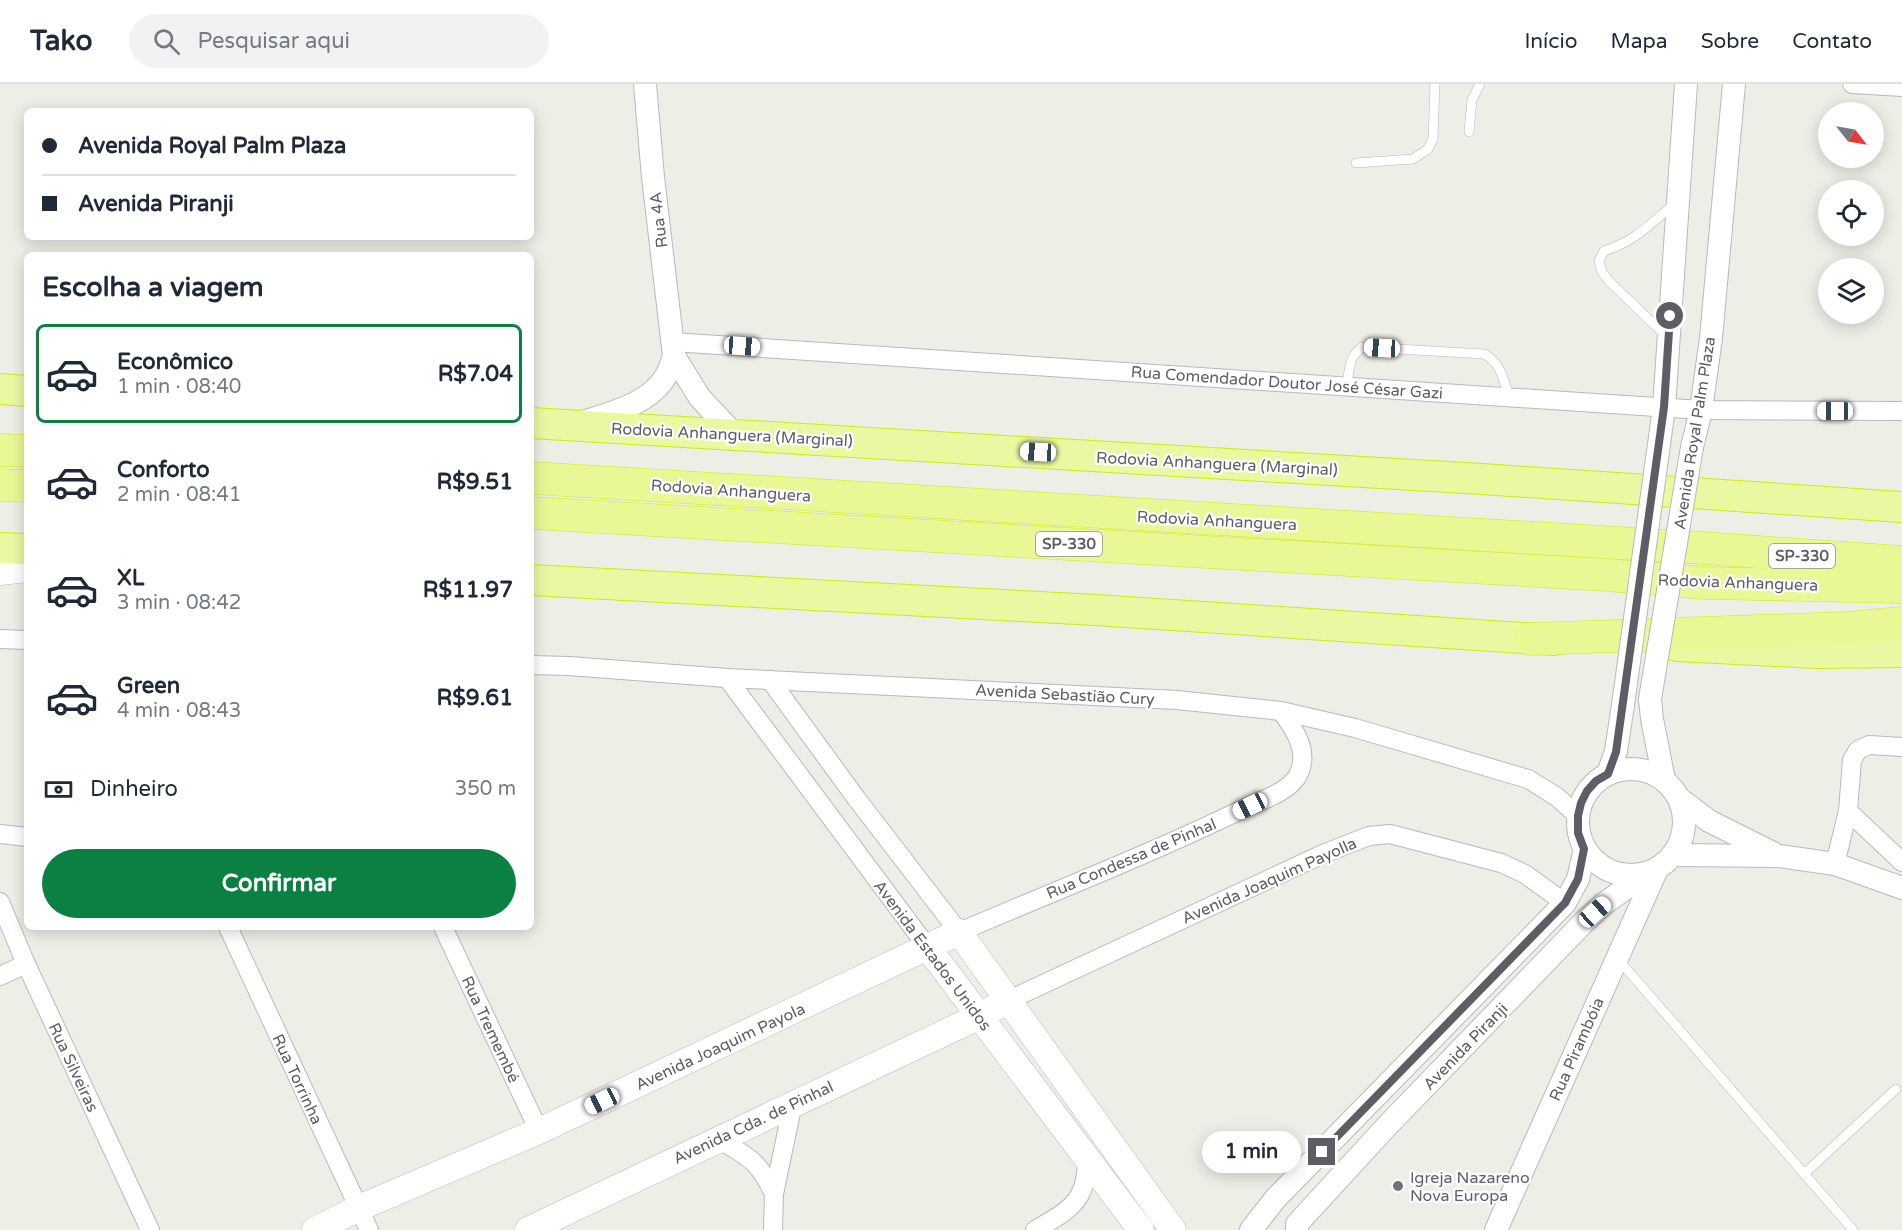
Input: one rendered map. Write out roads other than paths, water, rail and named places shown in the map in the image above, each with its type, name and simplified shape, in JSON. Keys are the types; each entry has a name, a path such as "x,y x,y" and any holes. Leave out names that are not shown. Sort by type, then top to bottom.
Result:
{"highway":[{"path":"0,389 24,391"},
{"name":"Rodovia Anhanguera (Marginal)","path":"534,423 1435,476 1902,507"},
{"path":"0,450 24,451"},
{"name":"Rodovia Anhanguera","path":"534,478 1902,562"},
{"path":"0,485 24,486"},
{"name":"Rodovia Anhanguera","path":"534,513 1596,574 1705,583 1902,587"},
{"path":"0,548 24,549"},
{"path":"534,580 1096,610 1530,639 1816,653 1902,652"},
{"path":"1530,639 1847,628 1902,622"}],"main road":[{"path":"0,572 24,569"},
{"name":"Rua Condessa de Pinhal","path":"928,948 959,932"},
{"name":"Avenida Estados Unidos","path":"959,932 1173,1230"},
{"name":"Avenida Estados Unidos","path":"928,948 1141,1230"},
{"name":"Avenida Joaquim Payola","path":"315,1230 364,1219 539,1131 928,948"},
{"name":"Avenida Joaquim Payolla","path":"980,1016 1009,1000"},
{"name":"Avenida Cda. de Pinhal","path":"528,1230 980,1016"}],"street":[{"name":"Rua 4A","path":"645,84 653,177 673,349 700,398 734,434"},
{"name":"Avenida Royal Palm Plaza","path":"1608,774 1616,752 1664,407 1686,84"},
{"name":"Avenida Royal Palm Plaza","path":"1664,780 1650,699 1692,447 1701,410 1711,338 1734,84"},
{"path":"1852,84 1902,87"},
{"name":"Rua Comendador Doutor José César Gazi","path":"673,349 1347,386 1701,410 1902,411"},
{"path":"574,425 616,411 642,399 657,387 667,374 673,349"},
{"path":"0,639 24,640"},
{"name":"Avenida Sebastião Cury","path":"534,665 728,678 1177,700 1281,711 1365,731 1528,779 1557,797 1578,816"},
{"name":"Avenida Estados Unidos","path":"728,678 928,948"},
{"name":"Avenida Estados Unidos","path":"770,680 856,798 959,932"},
{"name":"Rua Condessa de Pinhal","path":"959,932 1212,824 1287,787 1297,776 1303,760 1301,743 1295,729 1281,711"},
{"path":"1835,864 1848,811 1852,760 1858,750 1869,745 1902,747"},
{"path":"1779,856 1709,821 1680,799 1664,780 1652,772 1637,768 1622,769 1608,774 1596,781 1587,791 1581,803 1578,833 1584,849 1596,863 1611,872 1628,876 1659,866 1779,856 1835,864 1902,888"},
{"path":"1659,866 1681,842 1684,813 1680,799"},
{"path":"1848,811 1902,862"},
{"path":"0,834 24,837"},
{"name":"Avenida Joaquim Payolla","path":"1009,1000 1323,854 1369,836 1390,834 1501,863 1546,887 1565,903"},
{"name":"Avenida Piranji","path":"1251,1230 1276,1198 1565,903 1578,879 1584,849"},
{"name":"Rua Pirambóia","path":"1496,1230 1659,866"},
{"name":"Avenida Piranji","path":"1298,1230 1297,1224 1388,1126 1585,921 1605,903 1659,866"},
{"name":"Rua Silveiras","path":"0,902 26,964 150,1230"},
{"name":"Rua Torrinha","path":"229,930 364,1219"},
{"name":"Rua Tremembé","path":"444,930 539,1131"},
{"path":"0,976 26,964"},
{"path":"773,1230 774,1194 793,1103"},
{"path":"718,1139 748,1156 763,1170 774,1194"},
{"path":"1035,1230 1064,1212 1075,1202 1082,1190 1088,1161"}],"lane":[{"path":"1356,163 1413,159 1428,149 1433,139 1436,84"},
{"path":"1469,132 1473,100 1480,84"},
{"path":"1668,339 1609,281 1602,272 1599,261 1604,251 1621,246 1639,236 1678,202"},
{"path":"1347,386 1350,361 1354,353 1362,347 1484,354 1493,358 1500,367 1509,396"},
{"path":"1617,957 1853,1230"},
{"path":"1804,1174 1896,1089"}],"place":[{"name":"Igreja Nazareno Nova Europa","path":"1398,1186"}]}
